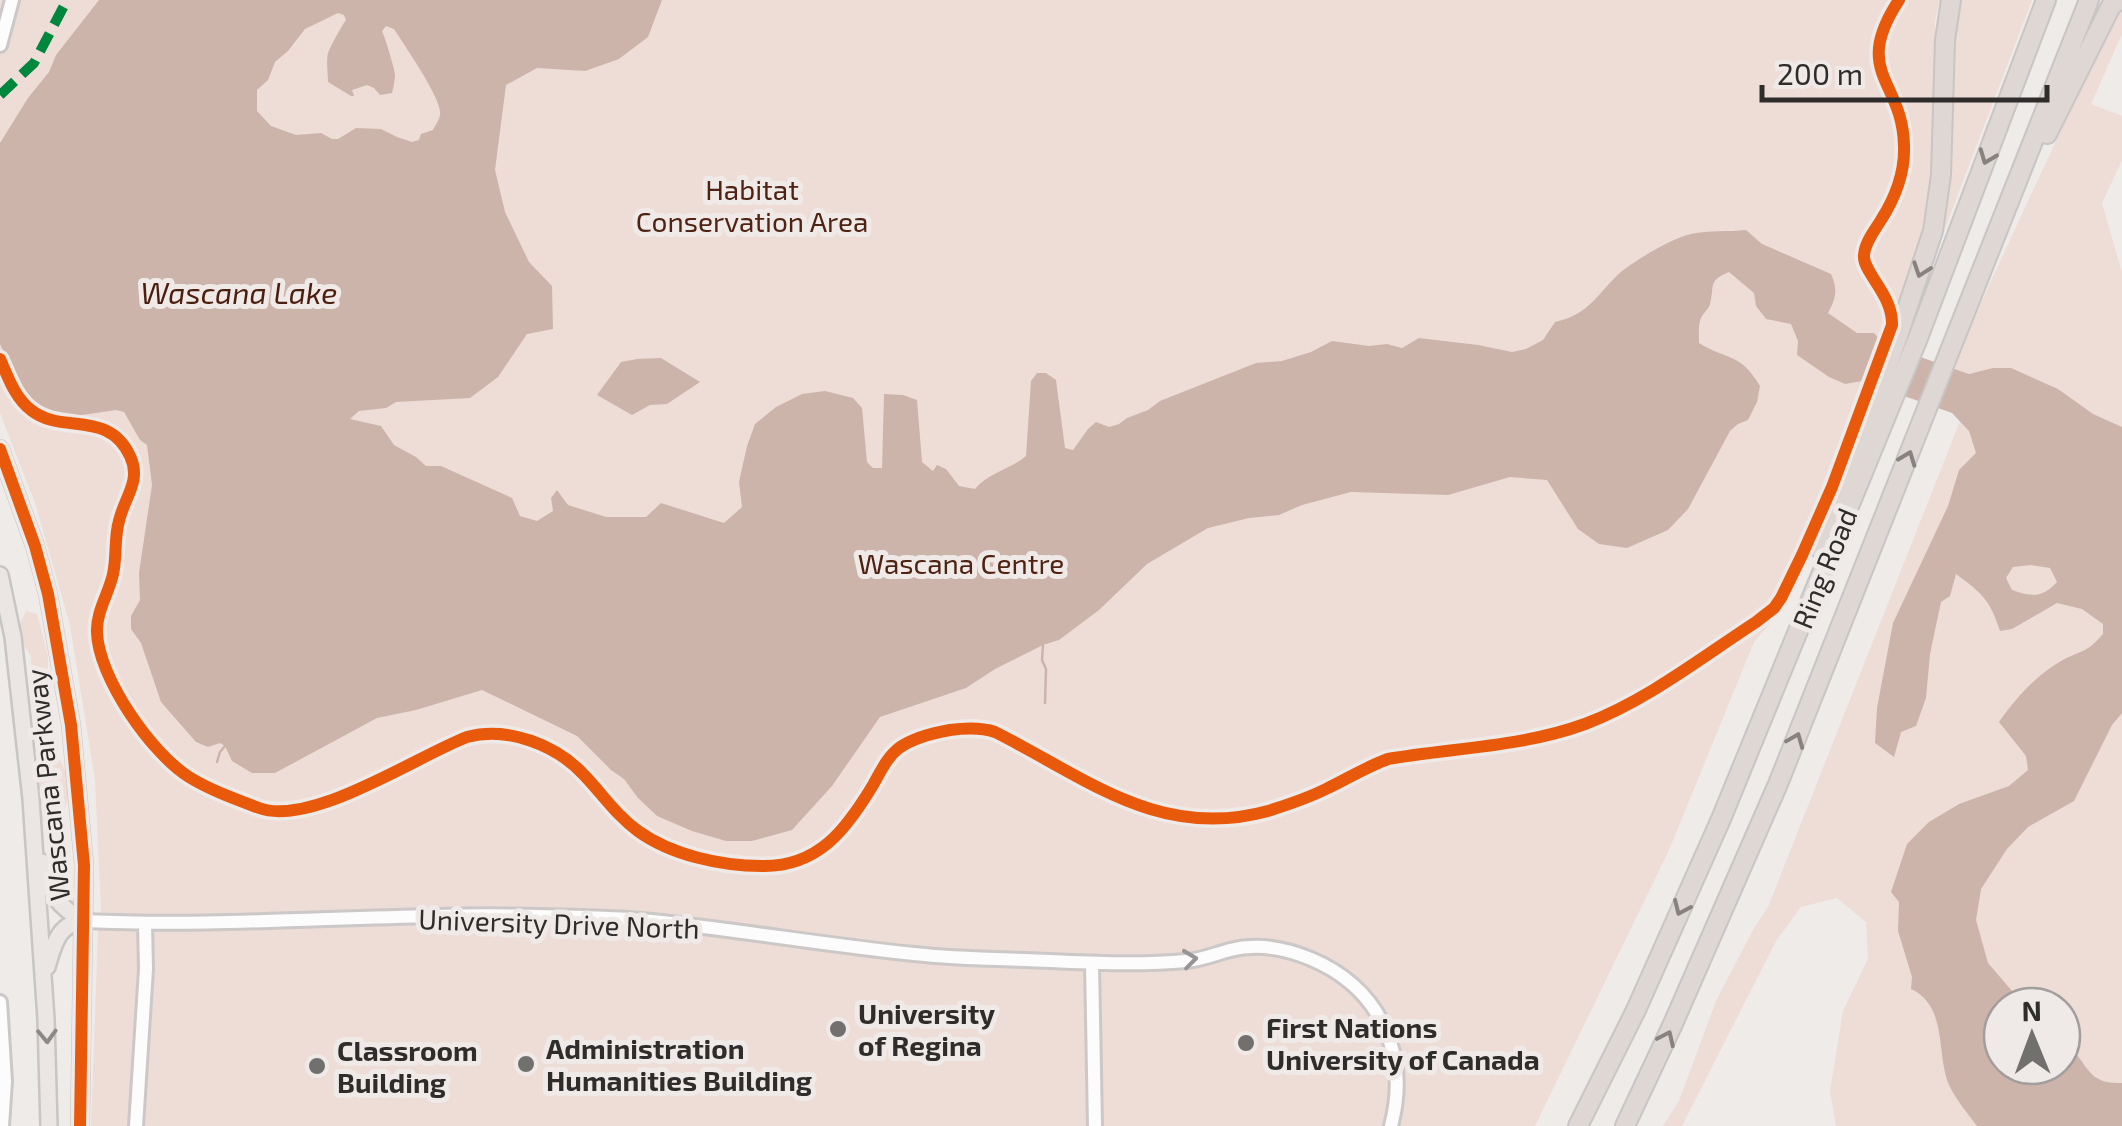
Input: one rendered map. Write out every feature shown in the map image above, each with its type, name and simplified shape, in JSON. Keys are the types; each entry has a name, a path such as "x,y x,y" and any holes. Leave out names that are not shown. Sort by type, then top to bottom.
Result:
{"highway":[{"path":"1884,400 1898,336 1925,259 1938,200 1945,40 1951,0"},
{"path":"1578,1126 1636,1010 1721,818 1884,400 1918,338 2046,0"},
{"name":"Ring Road","path":"1625,1126 1778,784 2089,0"},
{"path":"1984,265 2094,38 2119,0"}],"main road":[{"name":"Wascana Parkway","path":"0,449 48,594 78,788 85,920 80,1126"},
{"name":"Wascana Parkway","path":"0,575 13,637 31,799 49,1126"},
{"path":"31,799 49,890 72,915 85,920"},
{"path":"43,977 54,941 64,926 85,920"}],"street":[{"path":"0,45 12,0"},
{"name":"University Drive North","path":"85,920 145,924 556,916 648,921 917,954 1092,962 1186,962 1234,949 1282,948 1333,969 1377,1012 1394,1056 1395,1103 1390,1126"},
{"path":"136,1126 146,969 145,924"},
{"path":"1092,962 1094,1126"},
{"path":"0,1002 2,1126"}],"green space":[{"name":"Wascana Centre","path":"0,0 1940,0 1935,21 1933,149 1927,225 1893,334 1887,332 1881,340 1862,381 1865,390 1871,392 1785,606 1754,642 1669,850 1535,1126 91,1126 101,908 95,780 70,625 35,503 0,413"},
{"path":"1956,0 2032,0 1944,231 1936,227"},
{"path":"2122,7 2122,34 2091,104 2122,116 2122,160 2102,203 2122,273 2122,1126 1836,1126 1830,1091 1843,1011 1868,959 1866,922 1837,898 1801,907 1776,941 1682,1126 1663,1126 1679,1101 1716,1001 1768,907 1979,373 1969,374 1951,367"},
{"path":"26,611 37,614 48,656 48,714 38,721 31,705 31,656 21,641 19,626"},
{"path":"58,755 70,790 58,825 59,836 50,844 43,826 38,766 45,757"}],"water":[{"name":"Wascana Lake","path":"99,0 662,0 648,37 619,59 585,71 537,68 506,85 495,170 505,212 529,262 552,286 553,329 527,334 498,377 470,398 396,402 386,408 359,411 350,419 381,426 394,445 426,466 441,466 512,498 520,516 537,521 553,511 551,498 557,490 568,505 606,517 646,517 661,503 724,523 742,507 739,482 755,424 776,407 802,394 825,391 853,398 862,408 867,462 873,468 882,468 884,394 917,400 922,462 933,471 937,465 946,469 959,486 975,489 1026,456 1031,381 1037,373 1046,373 1056,380 1065,448 1073,450 1096,422 1109,427 1119,424 1160,401 1256,363 1282,361 1332,341 1402,348 1419,338 1512,352 1526,349 1543,340 1555,322 1577,314 1622,271 1655,250 1691,234 1746,230 1762,244 1831,274 1835,294 1828,313 1857,333 1874,333 1886,345 1969,374 2011,368 2058,389 2093,414 2122,427 2122,713 2112,725 2074,801 2028,827 2007,849 1981,889 1976,920 1988,963 2008,986 1982,986 1982,1086 2082,1086 2082,1061 2100,1080 2122,1083 2122,1126 1977,1126 1950,1087 1931,1007 1911,989 1912,977 1898,931 1899,902 1891,892 1907,844 1929,822 1959,804 2009,786 2028,770 2026,756 1999,722 2045,672 2097,640 2103,634 2103,624 2082,609 2057,603 2012,629 2000,631 1984,598 1956,574 1950,596 1941,602 1926,698 1916,726 1901,732 1894,757 1875,743 1877,708 1893,623 1948,506 1959,470 1976,453 1969,431 1952,413 1862,381 1845,384 1797,355 1798,341 1791,324 1766,319 1756,306 1754,293 1729,272 1713,285 1709,306 1700,321 1699,343 1746,367 1760,386 1757,402 1748,420 1730,431 1688,509 1668,530 1627,548 1599,544 1578,529 1547,480 1510,477 1448,495 1351,492 1279,515 1208,528 1147,564 1099,610 1059,640 995,669 966,688 880,717 832,786 792,830 752,841 726,841 657,816 577,736 482,690 377,718 275,773 252,773 232,761 220,743 208,747 196,742 161,702 141,643 131,629 131,616 140,600 139,573 152,485 147,445 124,412 75,416 39,409 21,391 0,344 0,143 49,72 56,55","holes":["338,13 346,20 328,53 328,82 351,96 352,90 367,85 380,95 392,93 395,72 382,31 386,26 394,29 422,72 439,108 433,130 421,134 419,140 412,142 381,129 356,128 338,139 321,133 296,135 271,126 257,111 257,90 268,80 275,62 305,29","2013,567 2050,568 2057,582 2036,595 2012,590 2006,578"]},
{"path":"661,358 700,382 667,404 650,405 632,415 597,395 621,362"}],"waterway":[{"path":"1043,645 1045,703"},
{"path":"217,762 225,746"}],"marked path":[{"path":"0,95 34,63 67,0"}],"cycle path":[{"path":"0,359 16,393 31,410 56,421 110,432 130,456 133,481 117,527 113,574 97,625 106,670 129,712 174,766 205,786 259,808 307,808 363,787 467,737 499,734 531,741 561,755 630,825 666,847 730,864 782,865 815,853 841,831 899,748 930,734 972,728 995,732 1092,785 1157,811 1192,818 1229,818 1268,811 1388,759 1512,742 1585,724 1651,691 1774,608 1832,487 1892,325 1888,303 1864,255 1895,194 1903,166 1902,124 1879,61 1885,25 1899,0"},
{"path":"0,449 48,594 71,725 84,865 80,1126"}],"place":[{"name":"University of Regina","path":"838,1029"},
{"name":"First Nations University of Canada","path":"1246,1043"},
{"name":"Administration Humanities Building","path":"526,1064"},
{"name":"Classroom Building","path":"317,1066"}],"park label":[{"name":"Habitat Conservation Area","path":"752,205"}]}
